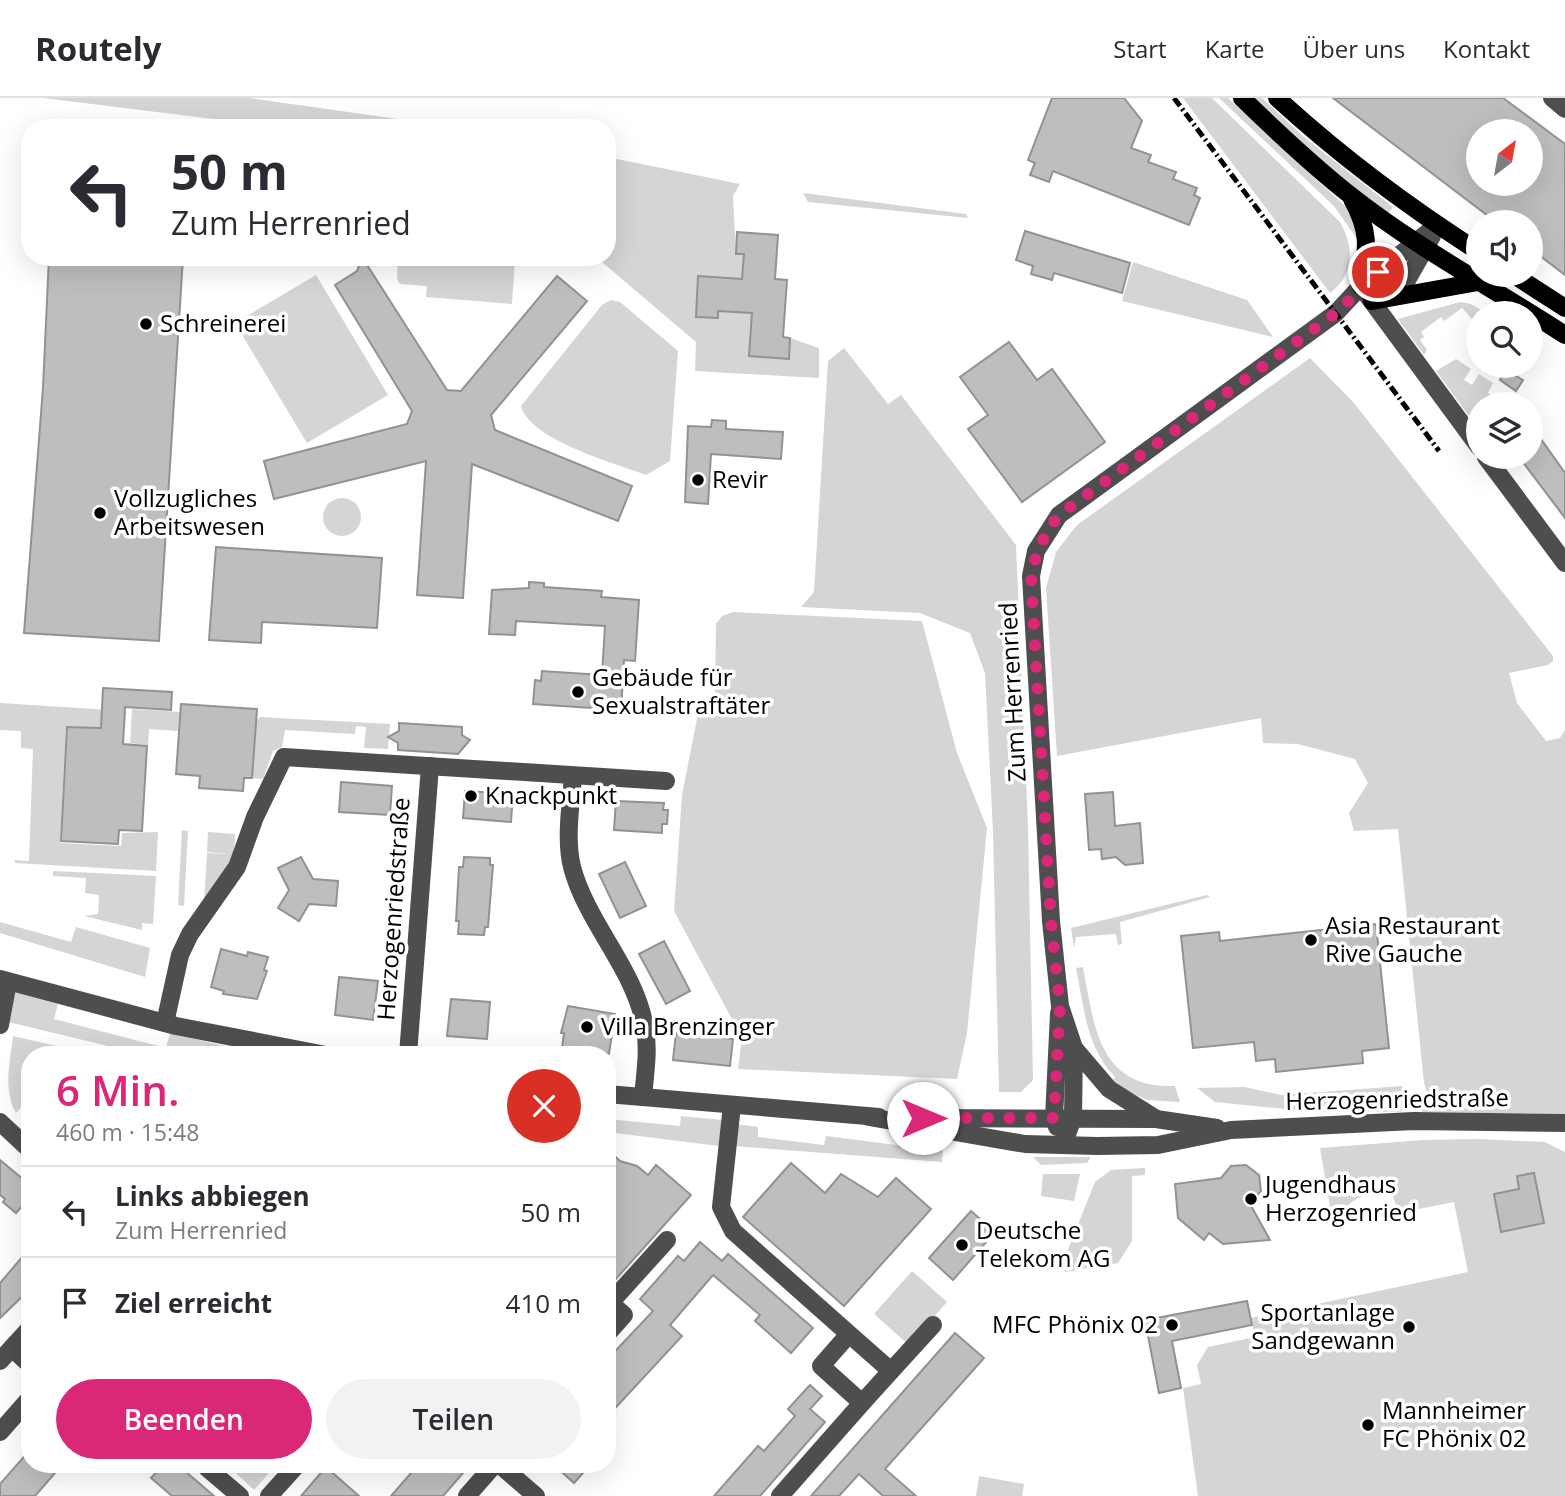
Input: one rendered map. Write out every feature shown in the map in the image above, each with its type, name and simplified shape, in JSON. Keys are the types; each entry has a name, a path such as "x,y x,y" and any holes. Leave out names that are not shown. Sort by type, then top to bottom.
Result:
{"main road":[{"path":"1242,98 1296,150 1351,195 1466,274"},
{"path":"1277,98 1328,146 1466,244"},
{"path":"1351,195 1364,220 1368,246 1361,286"},
{"path":"1372,301 1466,284"},
{"path":"1486,287 1565,335"},
{"path":"1533,287 1565,308"}],"street":[{"path":"1552,98 1565,109"},
{"name":"Zum Herrenried","path":"1336,313 1372,301 1407,280 1422,245 1437,225"},
{"name":"Zum Herrenried","path":"1063,1145 1054,1118 1060,1006 1051,921 1036,672 1031,576 1036,551 1059,515 1336,313 1361,286 1422,245"},
{"path":"1361,286 1466,429"},
{"path":"1495,469 1565,563"},
{"name":"Herzogenriedstraße","path":"164,1023 180,955 190,934 237,867 255,817 284,757 666,781"},
{"name":"Herzogenriedstraße","path":"409,1046 429,766"},
{"path":"573,776 571,863 578,886 637,1000 645,1026 648,1053 643,1097"},
{"path":"0,1025 4,981 164,1023 237,1046"},
{"name":"Zum Herrenried","path":"1060,1006 1074,1048 1073,1118 1063,1145"},
{"path":"1074,1048 1109,1089 1157,1119"},
{"name":"Herzogenriedstraße","path":"616,1095 869,1117 1157,1119 1231,1130"},
{"path":"732,1105 721,1207 733,1231 891,1371"},
{"name":"Herzogenriedstraße","path":"869,1117 1025,1144 1063,1145 1158,1145 1231,1130 1414,1121 1565,1123"},
{"path":"0,1122 21,1142"},
{"path":"616,1295 667,1240"},
{"path":"616,1308 624,1315 616,1324"},
{"path":"780,1496 933,1325"},
{"path":"849,1334 821,1366 862,1403"},
{"path":"6,1355 21,1338"},
{"path":"0,1432 21,1408"},
{"path":"213,1473 240,1496"},
{"path":"269,1496 290,1473"},
{"path":"467,1496 487,1473"},
{"path":"509,1473 536,1496"}],"shaded area":[{"path":"43,98 248,98 398,119 213,119"},
{"path":"1183,98 1212,98 1340,222 1348,241 1350,260 1344,277 1330,293"},
{"path":"1219,98 1228,98 1345,206 1360,235 1357,239 1334,206"},
{"path":"1254,98 1262,98 1305,138 1393,207 1388,214 1300,143"},
{"path":"616,159 740,184 733,196 736,253 744,254 742,279 699,276 696,316 717,318 718,311 752,313 749,356 789,359 790,338 819,348 819,378 695,371 696,342 607,266 616,266"},
{"path":"803,193 966,214 968,218 808,202"},
{"path":"1133,262 1247,300 1273,337 1122,301"},
{"path":"398,266 515,266 512,304 426,297 427,286 400,284 397,279"},
{"path":"316,275 388,395 307,443 235,323"},
{"path":"611,300 620,302 678,351 670,461 646,475 556,440 528,418 521,406 602,305"},
{"path":"1460,302 1466,303 1466,312 1462,308 1444,321 1441,317 1421,332 1424,337 1420,340 1427,350 1424,355 1398,319"},
{"path":"844,348 888,404 901,395 1016,545 1028,827 1033,1080 1021,1092 999,1092 993,831 985,673 970,633 920,613 801,607 814,592 828,361"},
{"path":"1310,358 1354,403 1553,656 1553,661 1548,665 1509,673 1517,703 1546,741 1560,738 1565,730 1565,1114 1423,1112 1416,1107 1414,1098 1429,1098 1424,1083 1398,829 1354,831 1349,813 1368,783 1355,759 1298,744 1263,743 1261,718 1057,756 1046,588 1056,552 1077,525"},
{"path":"1456,359 1466,366 1464,380 1472,385 1476,378 1485,378 1493,383 1488,392 1466,392 1466,412 1436,371"},
{"path":"342,498 356,503 361,517 356,531 342,536 328,531 323,517 328,503"},
{"path":"733,612 922,621 957,753 987,828 967,1033 957,1079 738,1069 742,1038 674,911 682,795 699,709 715,694 716,624 722,616"},
{"path":"0,703 126,711 125,729 66,726 60,843 121,846 122,833 158,832 156,871 15,863 15,860 29,861 33,749 21,748 21,731 0,730"},
{"path":"132,709 180,712 178,731 149,729 148,745 130,743"},
{"path":"260,717 390,724 388,749 364,748 366,727 356,726 355,734 285,730 282,747 273,751 263,779 252,778 256,721"},
{"path":"182,830 188,831 184,906 178,905"},
{"path":"208,832 235,834 235,844 226,870 204,901 207,853 230,854 207,852"},
{"path":"53,871 156,876 153,924 142,923 142,930 84,916 98,914 99,895 85,893 86,878 53,876"},
{"path":"1207,895 1210,897 1120,922 1122,944 1118,945 1116,934 1076,937 1074,948 1071,928"},
{"path":"0,922 71,942 76,927 150,948 145,977 0,933"},
{"path":"1083,967 1097,1031 1104,1049 1115,1065 1130,1077 1149,1084 1175,1086 1180,1102 1147,1100 1111,1083 1115,1077 1098,1053 1084,1012 1076,968"},
{"path":"4,989 58,1004 54,1019 158,1046 108,1046 0,1020"},
{"path":"170,1033 224,1046 167,1046"},
{"path":"13,1036 57,1046 21,1046 21,1107 16,1113 10,1095 9,1066"},
{"path":"1402,1086 1406,1106 1400,1112 1316,1112 1215,1102 1197,1088 1244,1087 1281,1095"},
{"path":"681,1116 722,1120 719,1146 616,1133 616,1120 680,1126"},
{"path":"736,1124 758,1127 758,1137 824,1145 826,1136 943,1151 942,1162 733,1146"},
{"name":"Sportanlage Sandgewann","path":"1477,1139 1545,1142 1565,1152 1565,1496 1198,1496 1183,1388 1201,1384 1197,1365 1208,1347 1255,1337 1251,1318 1468,1272 1454,1202 1399,1213 1392,1194 1371,1194 1348,1205 1334,1231 1320,1148"},
{"path":"1033,1157 1091,1157 1087,1163 1041,1165"},
{"path":"1145,1168 1145,1175 1132,1176 1132,1241 1118,1263 1065,1272 1063,1262 1095,1182 1111,1170"},
{"path":"1043,1174 1080,1174 1074,1201 1041,1196"},
{"path":"912,1271 947,1302 909,1345 874,1314"},
{"path":"236,1473 269,1473 254,1490"},
{"path":"979,1476 1024,1484 1022,1496 976,1496"}],"building":[{"path":"1052,98 1124,98 1142,121 1131,148 1151,155 1148,162 1176,172 1173,179 1197,188 1194,195 1200,198 1189,225 1053,171 1049,182 1030,175 1035,163 1028,160"},
{"path":"1333,98 1503,98 1531,119 1466,119 1466,196 1544,196 1544,128 1565,144 1565,275 1543,258 1543,210 1480,210"},
{"path":"1025,231 1130,263 1122,293 1054,273 1052,280 1031,274 1033,266 1016,260"},
{"path":"737,232 778,235 775,279 787,280 783,337 790,338 789,359 749,356 752,313 718,311 718,318 696,317 698,276 742,279 744,254 736,254"},
{"name":"Vollzugliches Arbeitswesen","path":"49,266 182,266 159,641 24,633 43,388"},
{"path":"359,266 368,266 447,390 461,391 557,276 587,301 491,415 495,430 632,486 618,521 472,464 463,598 417,595 426,461 274,499 264,461 407,424 412,411 335,285 357,271"},
{"path":"1009,342 1037,380 1052,369 1105,442 1022,502 968,429 988,415 960,377"},
{"path":"1520,378 1523,380 1516,391 1500,380"},
{"name":"Revir","path":"712,420 726,421 726,429 783,432 781,459 711,454 708,504 685,502 688,426 711,427"},
{"path":"1543,442 1565,473 1565,518 1528,469 1543,469"},
{"path":"216,547 382,558 377,628 262,622 261,643 209,640"},
{"path":"529,582 544,583 544,587 602,591 601,597 639,600 635,661 624,660 621,710 533,704 535,680 541,681 542,671 602,675 605,626 516,621 515,635 489,634 492,590 529,588"},
{"path":"103,688 172,692 171,710 125,707 123,744 147,746 142,831 119,830 118,844 61,841 67,727 101,728"},
{"path":"181,704 257,709 252,778 244,778 243,791 199,788 200,776 176,774"},
{"path":"399,723 462,727 462,735 470,740 458,754 398,750 398,743 388,737 399,731"},
{"path":"341,782 392,786 390,815 339,812"},
{"path":"465,791 513,794 511,822 463,818"},
{"path":"1113,792 1115,826 1140,823 1143,863 1125,865 1116,857 1102,859 1101,849 1089,850 1085,794"},
{"path":"616,801 664,803 663,810 668,810 667,824 662,824 662,833 614,830"},
{"path":"301,857 313,879 338,881 336,906 309,904 299,921 278,908 289,890 278,868"},
{"path":"464,857 490,858 490,865 493,865 488,927 485,927 484,935 458,934 459,921 456,921 459,867 463,867"},
{"path":"625,862 646,906 620,918 599,874"},
{"path":"1376,924 1389,1048 1362,1051 1363,1063 1276,1072 1275,1059 1256,1061 1254,1042 1193,1048 1181,936 1219,932 1220,941"},
{"path":"664,941 690,991 666,1004 639,954"},
{"path":"221,949 247,956 248,952 268,957 264,970 267,971 257,999 223,994 224,991 211,987"},
{"path":"339,977 378,981 373,1020 335,1015"},
{"path":"451,999 490,1002 487,1039 447,1036"},
{"name":"Villa Brenzinger","path":"568,1006 615,1014 610,1046 562,1046 564,1033 561,1033"},
{"path":"676,1033 733,1039 730,1066 673,1060"},
{"path":"616,1157 637,1166 648,1175 656,1165 691,1195 616,1279"},
{"path":"0,1160 21,1178 21,1207 16,1213 3,1202 5,1199 0,1195"},
{"path":"791,1163 825,1193 841,1174 878,1197 896,1178 931,1209 844,1306 743,1217"},
{"path":"1246,1165 1259,1175 1261,1191 1250,1204 1270,1240 1223,1244 1209,1233 1204,1240 1178,1218 1175,1184 1221,1178 1231,1166"},
{"path":"1534,1173 1544,1223 1501,1232 1494,1194 1519,1189 1517,1176"},
{"name":"Deutsche Telekom AG","path":"971,1211 995,1232 953,1280 929,1258"},
{"path":"700,1242 722,1261 728,1254 813,1328 791,1353 755,1321 760,1315 713,1275 670,1325 682,1336 616,1407 616,1350 653,1311 640,1299 678,1256 684,1261"},
{"path":"21,1258 21,1298 0,1318 0,1283"},
{"path":"1247,1301 1252,1325 1172,1341 1181,1388 1159,1393 1145,1320"},
{"path":"955,1333 984,1358 885,1469 916,1496 883,1496 859,1474 839,1496 811,1496"},
{"path":"810,1385 822,1396 810,1409 825,1422 760,1496 714,1496 758,1446 764,1451 795,1416 788,1409"},
{"path":"21,1460 21,1473 55,1473 35,1496 0,1496 0,1484"},
{"path":"156,1473 187,1473 214,1496 172,1496 151,1478"},
{"path":"321,1473 333,1473 359,1496 301,1496"},
{"path":"411,1473 463,1473 443,1496 391,1496"},
{"path":"563,1473 583,1473 574,1483"}],"railway":[{"path":"1174,98 1439,451"}],"place":[{"name":"Schreinerei","path":"146,324"},
{"name":"Revir","path":"698,480"},
{"name":"Vollzugliches Arbeitswesen","path":"100,513"},
{"name":"Gebäude für Sexualstraftäter","path":"578,692"},
{"name":"Knackpunkt","path":"471,796"},
{"name":"Asia Restaurant Rive Gauche","path":"1311,940"},
{"name":"Villa Brenzinger","path":"587,1027"},
{"name":"Jugendhaus Herzogenried","path":"1251,1199"},
{"name":"Deutsche Telekom AG","path":"962,1245"},
{"name":"MFC Phönix 02","path":"1172,1325"},
{"name":"Sportanlage Sandgewann","path":"1409,1327"},
{"name":"Mannheimer FC Phönix 02","path":"1368,1425"}],"route":[{"path":"923,1118 1054,1118 1060,1006 1051,921 1031,576 1036,551 1046,532 1059,515 1336,313 1378,272"}]}
